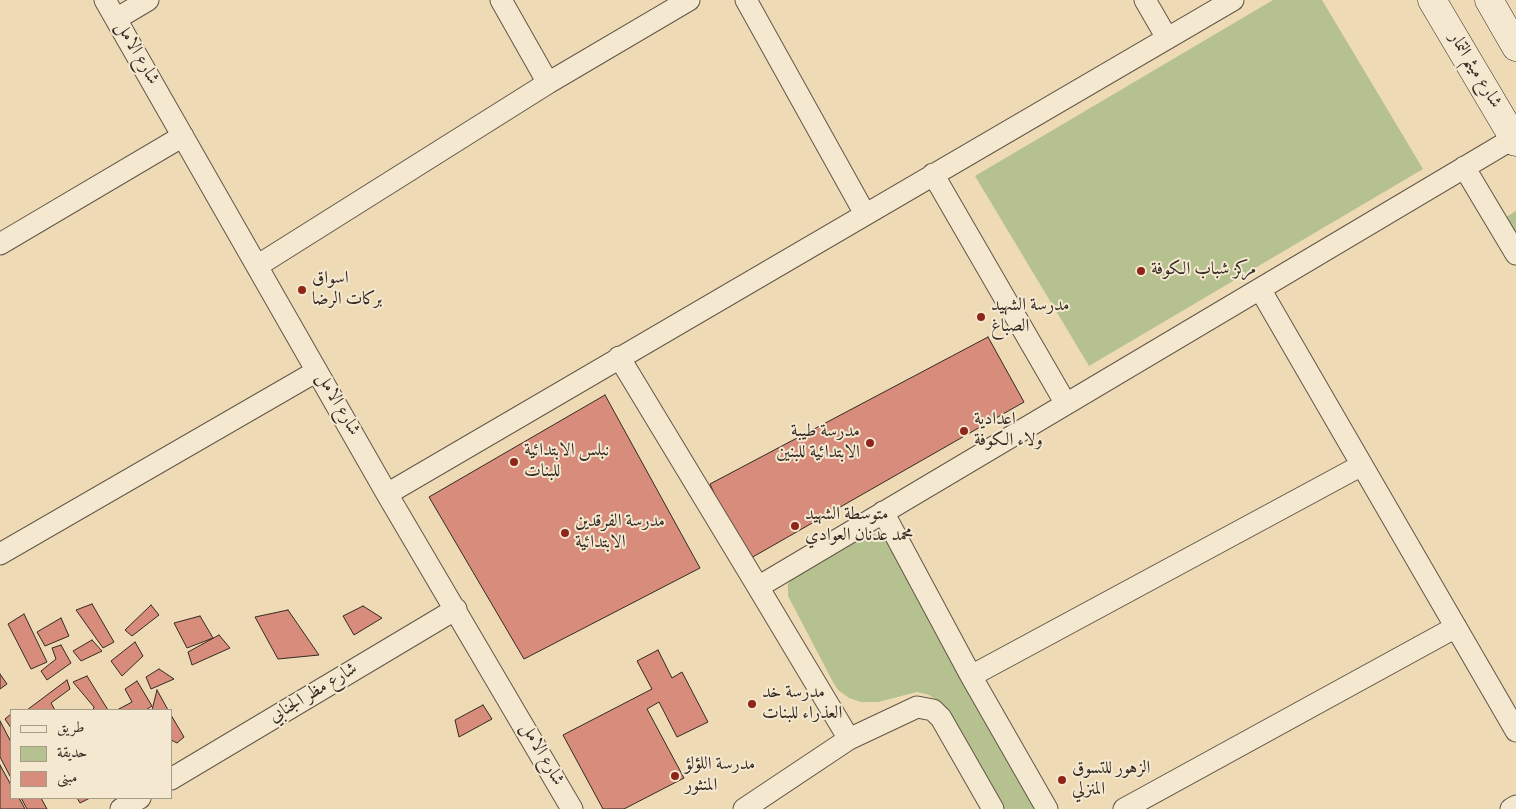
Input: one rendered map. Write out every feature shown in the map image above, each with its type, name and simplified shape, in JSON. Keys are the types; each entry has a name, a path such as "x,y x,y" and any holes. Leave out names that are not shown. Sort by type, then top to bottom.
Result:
{"street":[{"name":"شارع الامل","path":"105,0 387,494 572,809"},
{"path":"116,19 148,0"},
{"path":"502,0 548,84"},
{"path":"257,266 548,84 689,0"},
{"path":"746,0 864,214"},
{"path":"1145,0 1167,38"},
{"path":"387,494 1233,0"},
{"name":"شارع ميثم التمار","path":"1432,0 1515,140"},
{"path":"1489,0 1516,47"},
{"path":"0,244 183,136"},
{"path":"758,587 1464,168 1515,140"},
{"path":"1464,168 1516,254"},
{"path":"933,174 1066,404"},
{"path":"1260,289 1516,731"},
{"path":"619,357 848,739"},
{"path":"0,554 317,370"},
{"path":"971,676 1362,465"},
{"path":"883,512 971,676 1047,809"},
{"name":"شارع مظر الجنابي","path":"172,778 456,610"},
{"path":"1124,809 1456,627"},
{"path":"744,809 848,739 910,708 917,707 933,710 947,727 993,809"},
{"path":"121,809 138,799"},
{"path":"1511,809 1516,806"}],"green space":[{"name":"مركز شباب الكوفة","path":"1273,0 1322,0 1423,169 1089,366 975,176"},
{"path":"1516,211 1516,241 1503,219"},
{"path":"874,534 886,538 1040,809 999,809 938,701 929,695 917,692 878,702 861,702 849,698 838,690 833,682 788,596 788,584 795,574 864,535"}],"building":[{"name":"مدرسة طيبة الابتدائية للبنين","path":"988,337 1024,402 744,562 710,484"},
{"name":"مدرسة الفرقدين الابتدائية","path":"605,395 700,568 524,659 429,497"},
{"path":"92,604 114,642 103,648 76,610"},
{"path":"151,605 159,615 132,636 125,630"},
{"path":"363,606 382,618 354,635 343,616"},
{"path":"288,610 319,655 278,659 255,617"},
{"path":"24,614 47,662 31,669 8,624"},
{"path":"200,616 213,638 187,648 174,623"},
{"path":"61,618 69,636 45,646 37,632"},
{"path":"219,635 230,648 192,665 188,652"},
{"path":"92,640 102,651 81,661 73,651"},
{"path":"135,642 143,656 122,676 111,661"},
{"path":"61,645 71,663 47,680 41,671 56,659 52,648"},
{"path":"658,650 672,678 682,672 708,722 677,737 659,702 647,709 684,778 624,809 603,809 563,735 652,689 637,661"},
{"path":"159,669 174,679 151,689 146,677"},
{"path":"0,674 7,684 0,689"},
{"path":"87,676 107,709 93,709 94,707 73,682"},
{"path":"67,680 70,689 51,703 54,709 28,709"},
{"path":"137,681 152,706 148,709 119,709 132,702 125,689"},
{"path":"157,690 167,709 152,709"},
{"path":"483,705 492,719 459,737 455,720"},
{"path":"10,715 10,726 5,719"},
{"path":"172,717 184,737 177,743 172,740"},
{"path":"0,721 10,740 10,776 0,757"},
{"path":"0,765 10,783 10,799 20,799 25,809 0,809"},
{"path":"22,799 42,799 47,809 27,809"},
{"path":"78,799 88,799 80,803"}],"place":[{"name":"مركز شباب الكوفة","path":"1141,271"},
{"name":"اسواق بركات الرضا","path":"302,290"},
{"name":"مدرسة الشهيد الصباغ","path":"981,317"},
{"name":"اعدادية ولاء الكوفة","path":"964,431"},
{"name":"مدرسة طيبة الابتدائية للبنين","path":"870,443"},
{"name":"نبلس الابتدائية للبنات","path":"514,462"},
{"name":"متوسطة الشهيد محمد عدنان العوادي","path":"795,526"},
{"name":"مدرسة الفرقدين الابتدائية","path":"565,533"},
{"name":"مدرسة خد العذراء للبنات","path":"752,704"},
{"name":"مدرسة اللؤلؤ المنثور","path":"675,776"},
{"name":"الزهور للتسوق المنزلي","path":"1062,780"}]}
